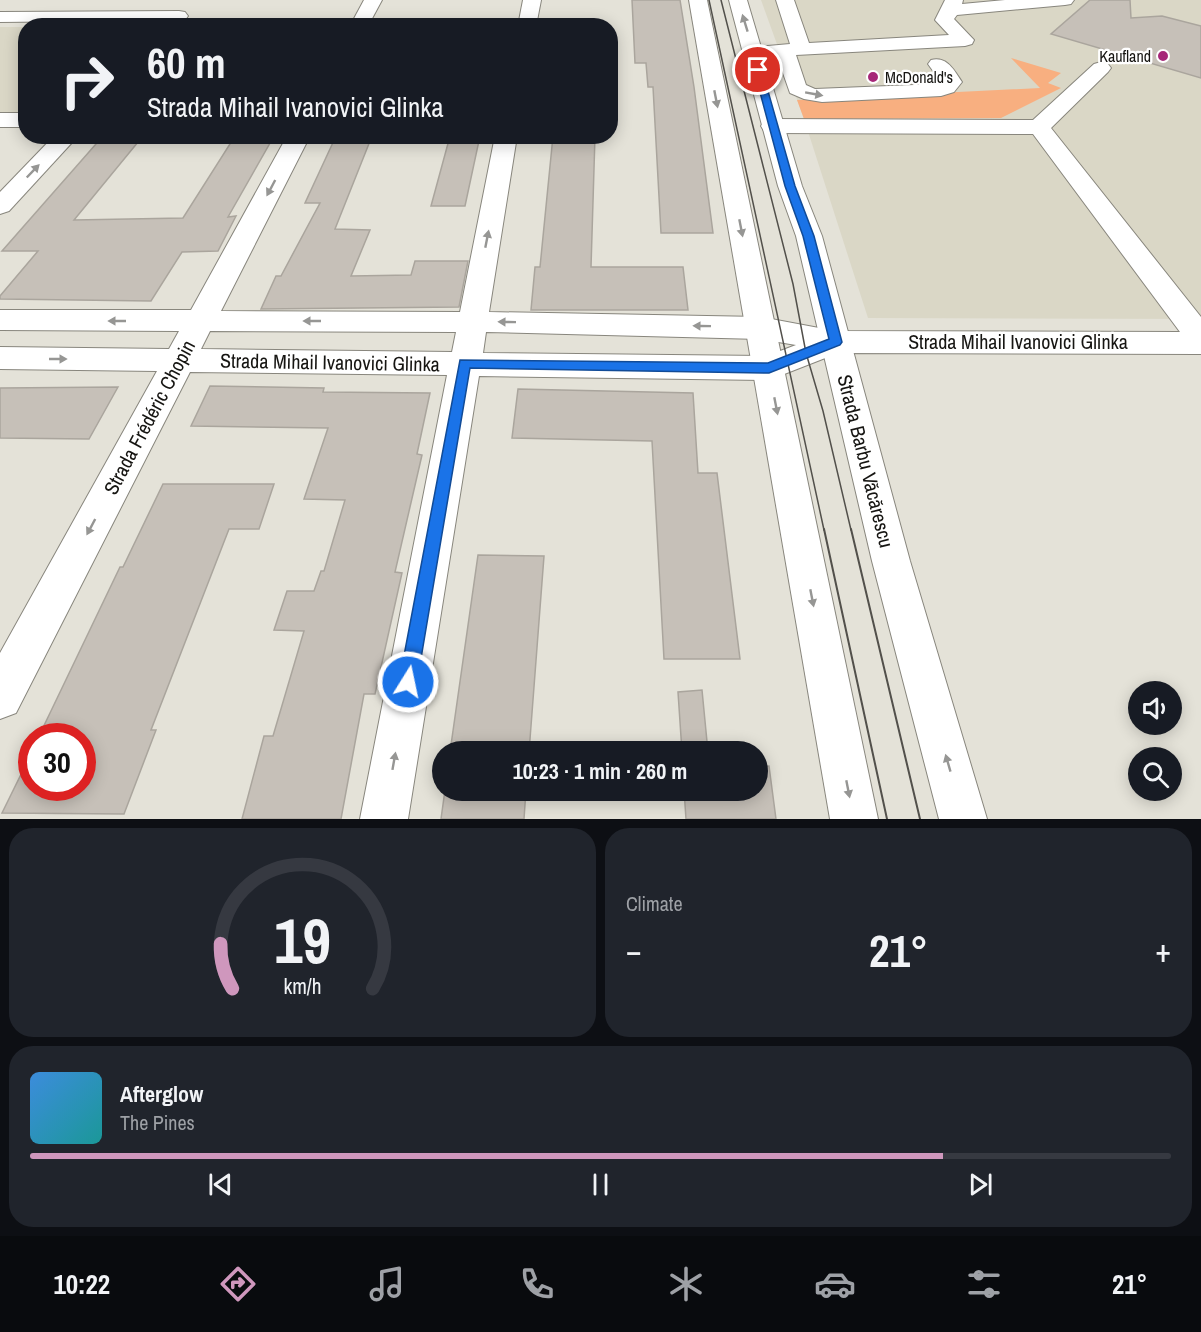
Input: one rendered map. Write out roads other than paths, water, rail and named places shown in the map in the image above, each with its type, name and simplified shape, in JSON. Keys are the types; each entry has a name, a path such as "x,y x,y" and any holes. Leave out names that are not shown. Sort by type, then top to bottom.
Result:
{"street":[{"path":"178,18 194,0"},
{"path":"363,18 373,0"},
{"path":"529,18 532,0"},
{"path":"698,0 854,819"},
{"name":"Strada Barbu Văcărescu","path":"738,0 772,126 808,236 891,561 963,819"},
{"path":"785,0 797,89 811,95 941,90 951,85 952,81 938,64"},
{"path":"753,52 965,40 944,20 952,5 1065,0"},
{"path":"0,16 70,18"},
{"path":"772,126 1039,127 1101,68"},
{"path":"0,120 18,120"},
{"path":"1039,127 1201,340"},
{"path":"0,206 59,144"},
{"name":"Strada Frédéric Chopin","path":"0,697 295,144"},
{"path":"384,819 471,321 504,144"},
{"name":"Strada Mihail Ivanovici Glinka","path":"0,320 471,321 760,328 835,342 1201,340"},
{"name":"Strada Mihail Ivanovici Glinka","path":"0,358 769,368 835,342"}],"tram line":[{"path":"709,0 824,530"},
{"path":"721,0 793,284 806,353 823,411 851,530"},
{"path":"824,529 887,819"},
{"path":"851,529 920,819"}],"place":[{"name":"Kaufland","path":"1163,56"},
{"name":"McDonald's","path":"873,77"}]}
